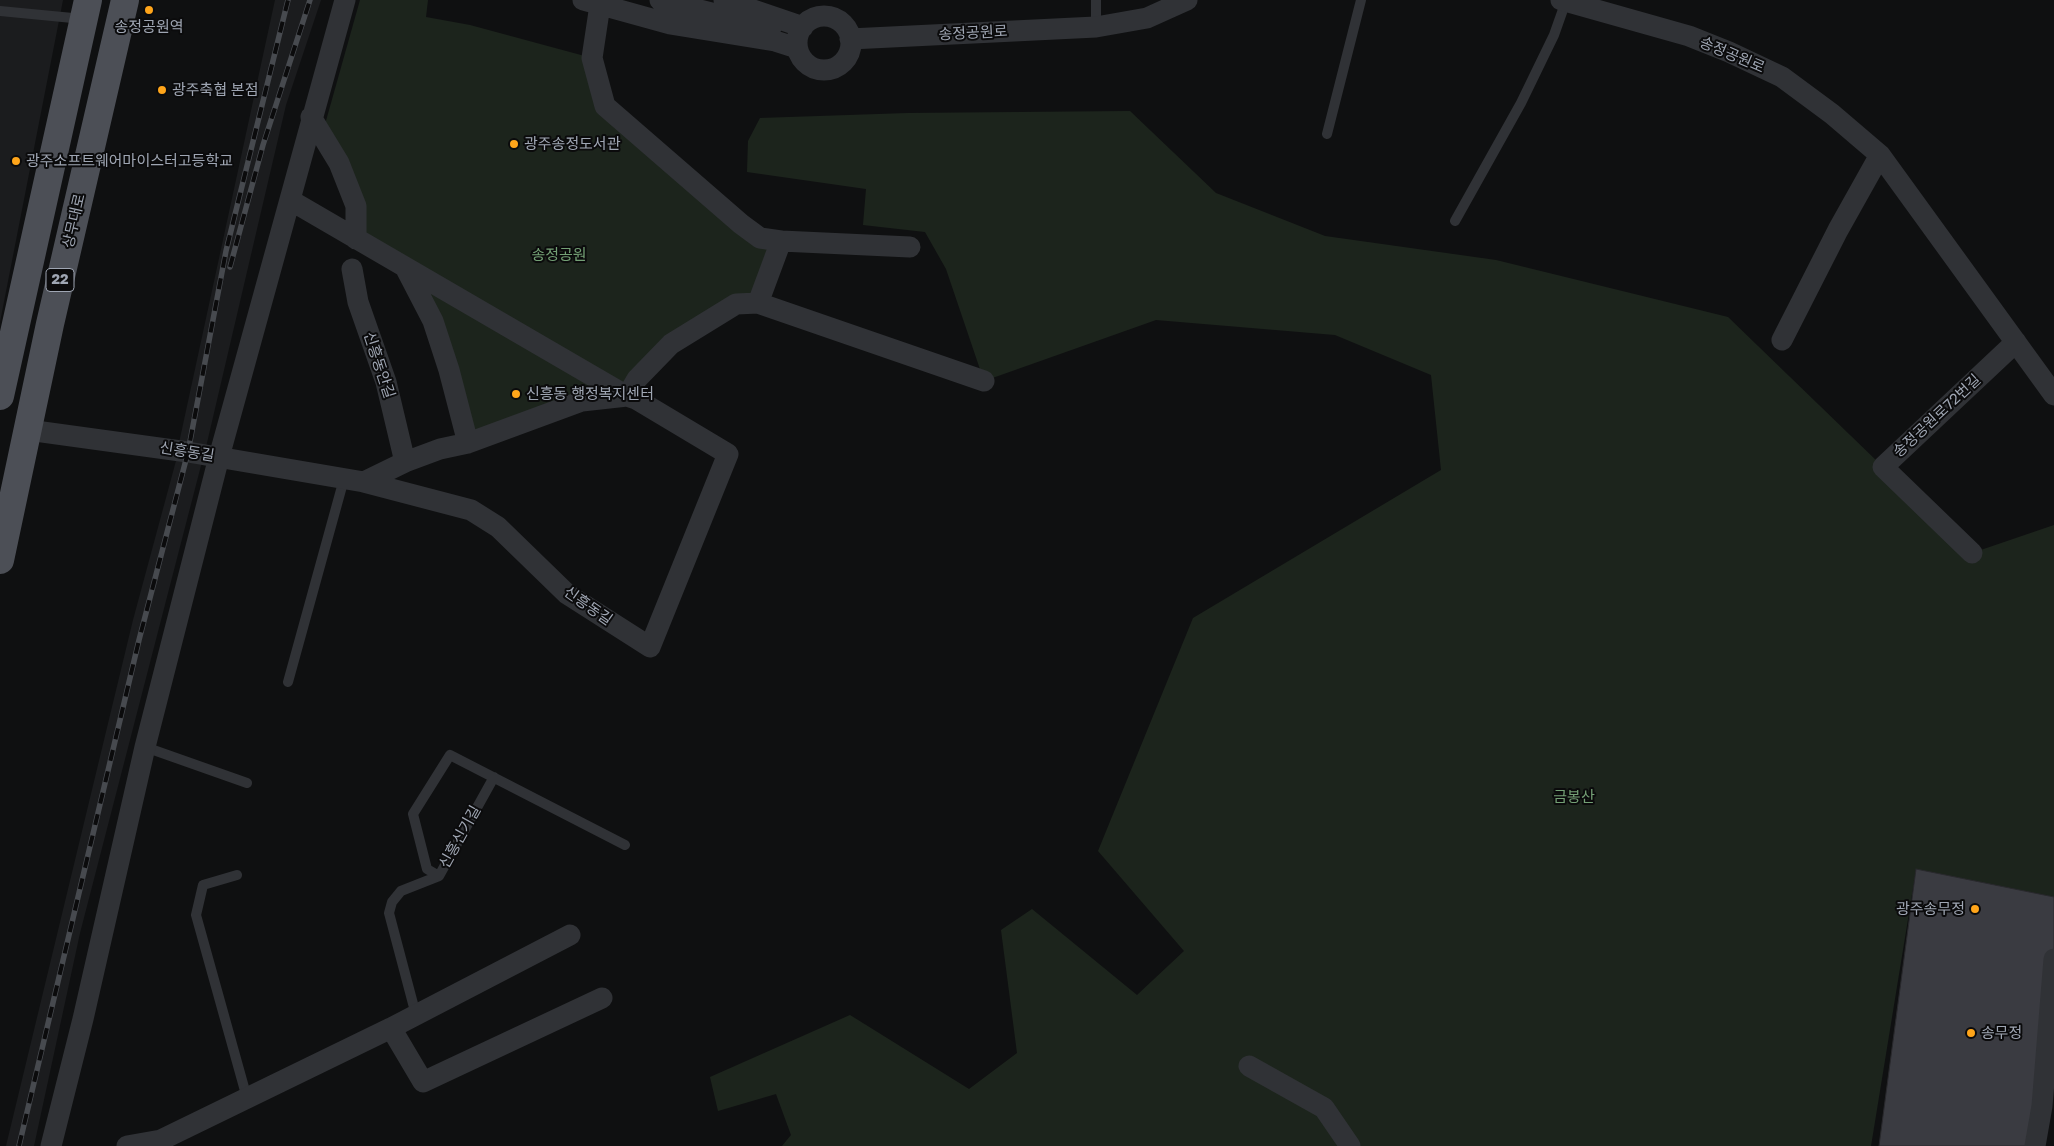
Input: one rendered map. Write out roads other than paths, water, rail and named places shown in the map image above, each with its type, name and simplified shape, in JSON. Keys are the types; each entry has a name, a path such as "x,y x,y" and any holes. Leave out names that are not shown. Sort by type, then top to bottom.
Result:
{"main road":[{"name":"상무대로","path":"0,560 50,324 125,0"},
{"name":"22","path":"0,396 7,324 86,10"}],"street":[{"path":"51,1146 83,1019 145,747 219,457 311,117 345,0"},
{"path":"660,0 800,36"},
{"path":"724,0 800,36"},
{"name":"송정공원로","path":"850,39 1096,27 1148,18 1187,0"},
{"name":"송정공원로","path":"1563,1 1689,36 1729,52 1782,77 1832,114 1880,155 2054,395"},
{"path":"800,36 806,63 822,70 831,69 845,59 849,52 850,39 845,26 831,8 813,18 800,36 775,41 670,24 592,2 592,58 605,106 741,224 760,238 781,241 910,247"},
{"path":"311,117 338,163 356,206 356,239"},
{"path":"1782,340 1838,230 1880,155"},
{"path":"290,200 627,396"},
{"path":"758,303 781,241"},
{"path":"404,267 433,321 449,370 468,443"},
{"name":"신흥동안길","path":"352,270 358,302 386,382 406,462"},
{"path":"627,396 637,379 671,344 736,304 758,303 984,381"},
{"name":"송정공원로72번길","path":"1972,553 1883,467 2016,342"},
{"name":"신흥동길","path":"28,430 219,457 354,480 458,506 484,517 525,551 567,594 650,647 728,454 636,399 627,396"},
{"path":"354,480 440,449 468,443 582,402 627,396"},
{"path":"127,1146 161,1140 391,1028 570,935"},
{"path":"2035,1146 2048,1110 2054,959"},
{"path":"391,1028 423,1082 602,998"},
{"path":"1249,1066 1324,1108 1350,1146"}],"lane":[{"path":"1096,0 1096,27"},
{"path":"1327,134 1361,0"},
{"path":"1455,221 1521,103 1554,35 1563,1"},
{"path":"0,11 86,10"},
{"path":"288,682 354,480"},
{"path":"145,747 248,783"},
{"path":"438,876 427,869 413,814 450,755 625,845"},
{"name":"신흥신기길","path":"416,1015 389,913 392,902 401,891 438,876 494,777"},
{"path":"237,874 204,885 196,916 247,1098"}],"railway":[{"path":"19,1146 139,640 188,452 226,251 288,0"},
{"path":"230,267 263,145 310,0"}],"place":[{"name":"송정공원역","path":"149,10"},
{"name":"광주축협 본점","path":"162,90"},
{"name":"광주송정도서관","path":"514,144"},
{"name":"광주소프트웨어마이스터고등학교","path":"16,161"},
{"name":"신흥동 행정복지센터","path":"516,394"},
{"name":"광주송무정","path":"1975,909"},
{"name":"송무정","path":"1971,1033"}],"park label":[{"name":"송정공원","path":"559,255"},
{"name":"금봉산","path":"1574,797"}]}
